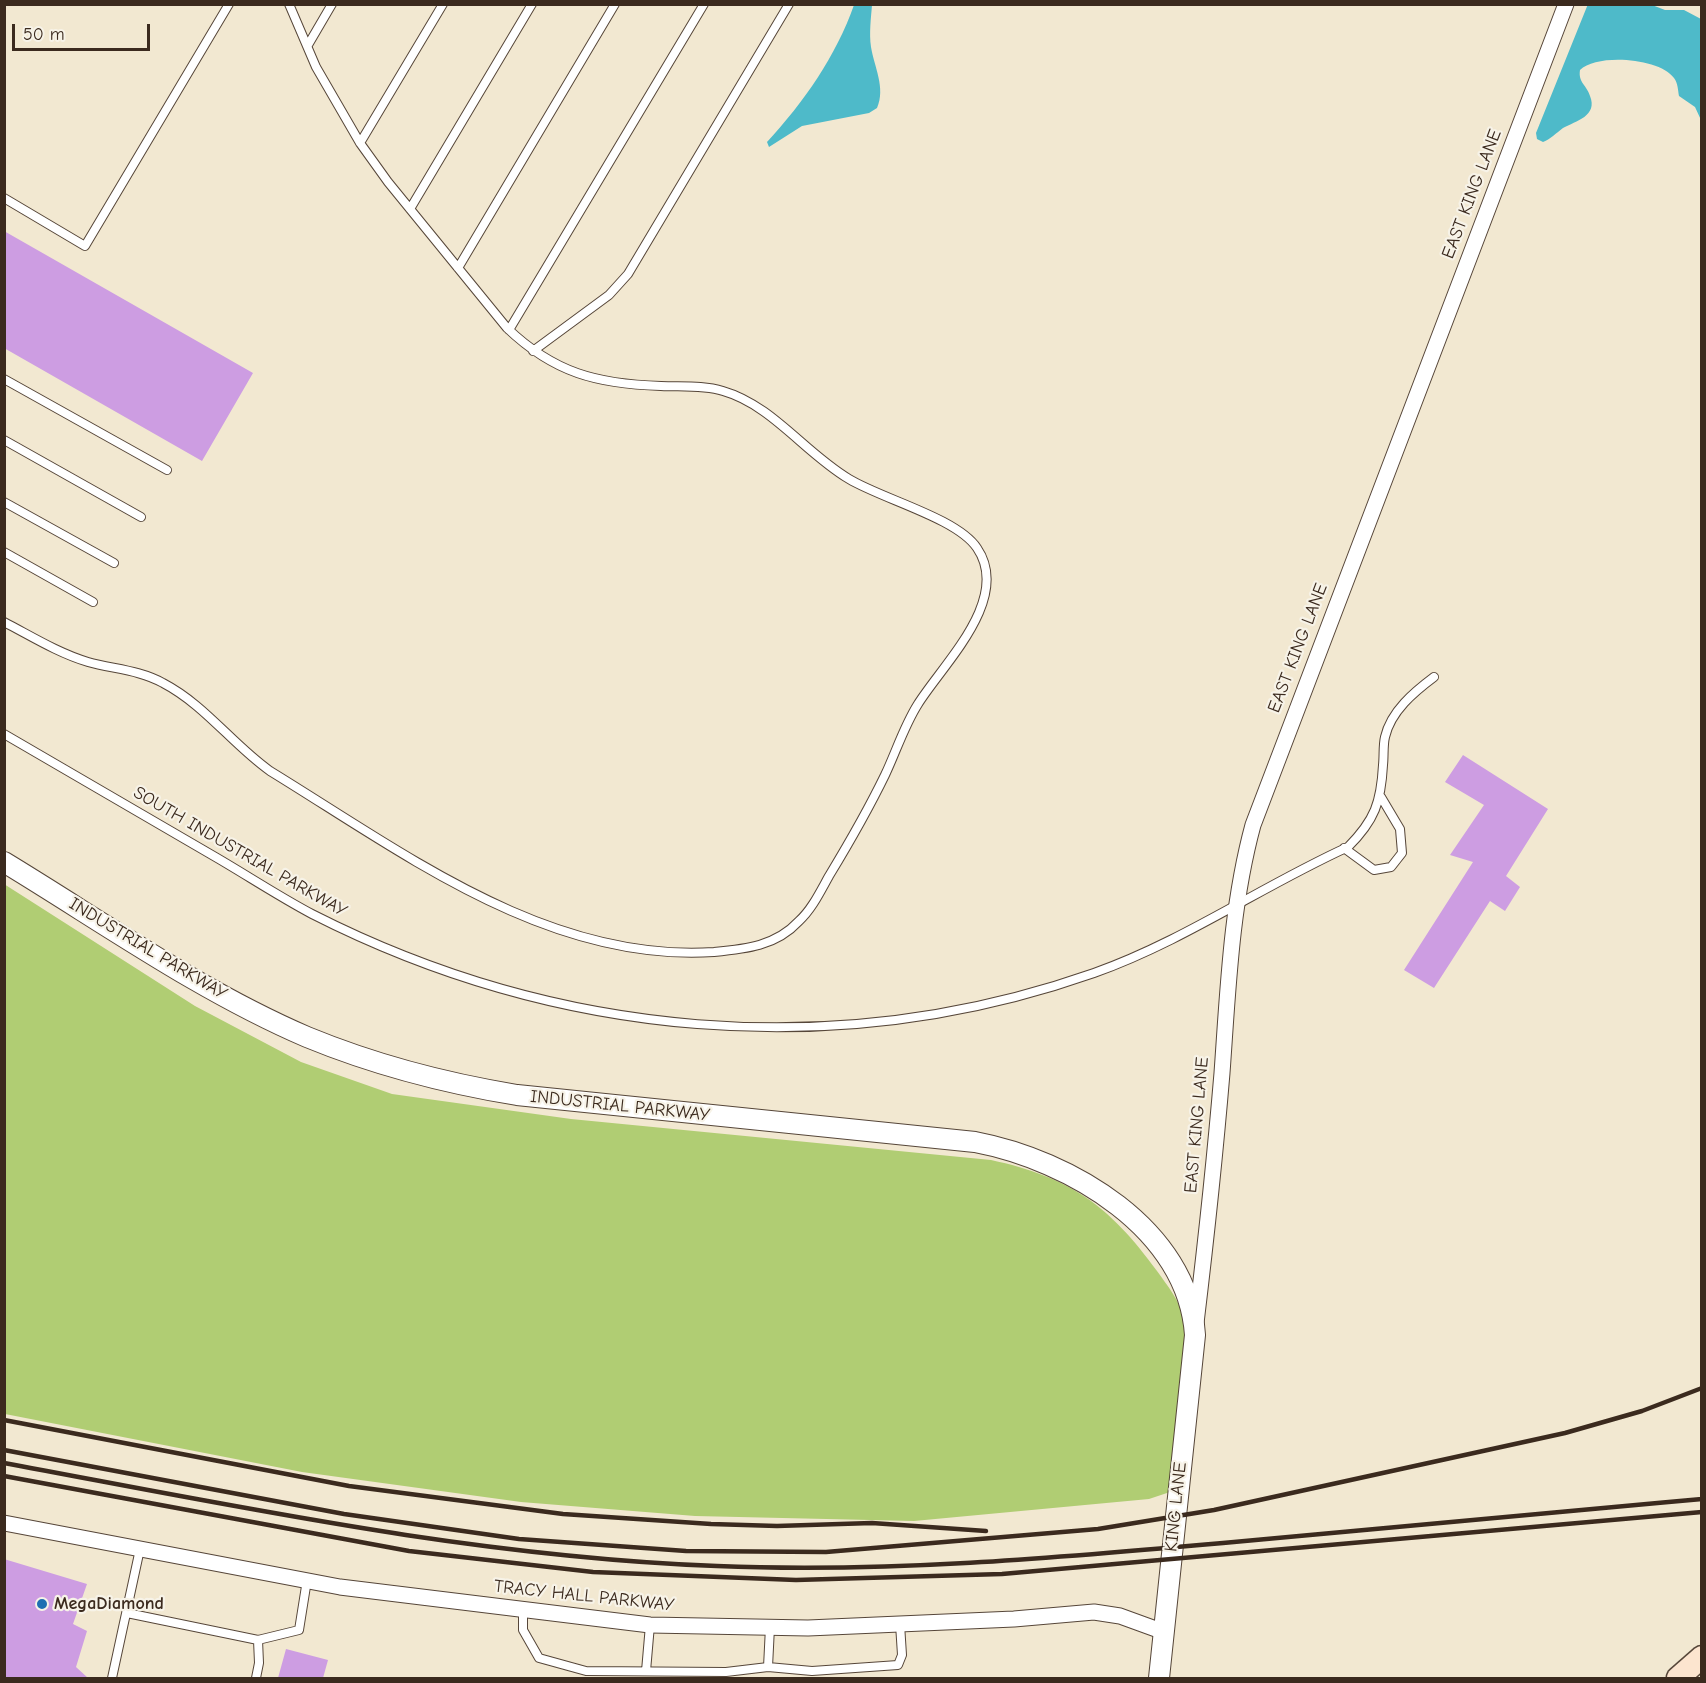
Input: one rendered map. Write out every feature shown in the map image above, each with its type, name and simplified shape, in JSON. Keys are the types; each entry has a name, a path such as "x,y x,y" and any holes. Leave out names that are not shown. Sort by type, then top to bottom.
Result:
{"main road":[{"path":"1678,1678 1701,1657"}],"street":[{"name":"EAST KING LANE","path":"1195,1335 1214,1177 1235,907 1244,858 1263,792 1566,4"},
{"name":"INDUSTRIAL PARKWAY","path":"4,862 240,1005 307,1036 388,1066 461,1085 517,1095 975,1142 1001,1147 1050,1163 1109,1200 1153,1241 1183,1283 1192,1309 1195,1335"},
{"name":"KING LANE","path":"1159,1678 1195,1335"},
{"name":"TRACY HALL PARKWAY","path":"4,1522 307,1581 650,1625 770,1627 900,1624 1094,1612 1120,1616 1164,1632"}],"lane":[{"path":"4,198 85,246 229,4"},
{"path":"4,622 76,658 141,674 179,691 243,752 270,771 443,876 534,920 596,941 651,951 680,952 739,950 777,938 797,924 810,907 861,821 913,711 967,634 986,592 987,581 982,557 963,533 851,480 819,458 756,406 734,394 711,388 630,385 592,379 557,366 533,351 510,330 410,209 360,143 324,84 289,4"},
{"path":"308,45 332,4"},
{"path":"360,143 443,4"},
{"path":"410,209 532,4"},
{"path":"458,268 615,4"},
{"path":"510,330 704,4"},
{"path":"533,351 609,295 628,274 789,4"},
{"path":"4,379 166,470"},
{"path":"4,440 141,517"},
{"path":"4,502 114,563"},
{"path":"4,552 93,602"},
{"path":"1344,848 1374,870 1391,867 1402,853 1400,829 1381,797 1384,737 1408,696 1434,677"},
{"name":"SOUTH INDUSTRIAL PARKWAY","path":"4,734 274,892 357,935 438,969 507,992 597,1012 714,1026 790,1028 881,1022 946,1012 1028,993 1098,971 1158,946 1344,848 1365,830 1381,797"},
{"path":"112,1678 140,1548"},
{"path":"127,1613 258,1640 298,1630 307,1581"},
{"path":"523,1609 523,1630 539,1658 586,1671 726,1672 768,1667 812,1671 877,1669 898,1665 902,1654 900,1624"},
{"path":"646,1671 650,1625"},
{"path":"768,1667 770,1627"},
{"path":"256,1678 259,1663 258,1640"}],"green space":[{"path":"4,884 195,1006 301,1062 392,1094 571,1119 991,1160 1044,1175 1066,1185 1105,1212 1140,1248 1165,1282 1182,1312 1186,1351 1170,1492 1149,1499 914,1521 695,1516 521,1502 302,1472 5,1414"}],"water":[{"path":"1588,4 1652,5 1665,10 1684,10 1701,19 1701,120 1695,107 1679,96 1675,80 1667,71 1643,62 1600,61 1580,70 1581,81 1589,92 1592,103 1588,113 1546,141 1537,139 1536,133"},
{"path":"854,5 872,5 870,42 880,85 877,108 869,113 802,126 769,147 767,142 818,78 847,24"}],"building":[{"path":"4,231 253,373 202,461 4,348"},
{"path":"1463,755 1548,809 1506,876 1520,887 1505,911 1490,901 1434,988 1404,970 1473,862 1450,855 1484,805 1445,782"},
{"name":"MegaDiamond","path":"4,1559 87,1584 73,1624 87,1631 76,1667 88,1678 4,1678"},
{"path":"286,1649 328,1660 323,1678 278,1678"}],"railway":[{"path":"4,1450 344,1514 519,1539 686,1551 826,1552 1098,1529 1214,1510 1565,1433 1642,1411 1702,1388"},
{"path":"4,1420 349,1486 563,1514 711,1524 777,1526 872,1523 986,1531"},
{"path":"4,1463 270,1513 448,1541 627,1561 780,1568 907,1566 1034,1559 1702,1499"},
{"path":"4,1476 409,1551 593,1572 796,1580 1002,1574 1702,1512"}],"place":[{"name":"MegaDiamond","path":"42,1604"}]}
